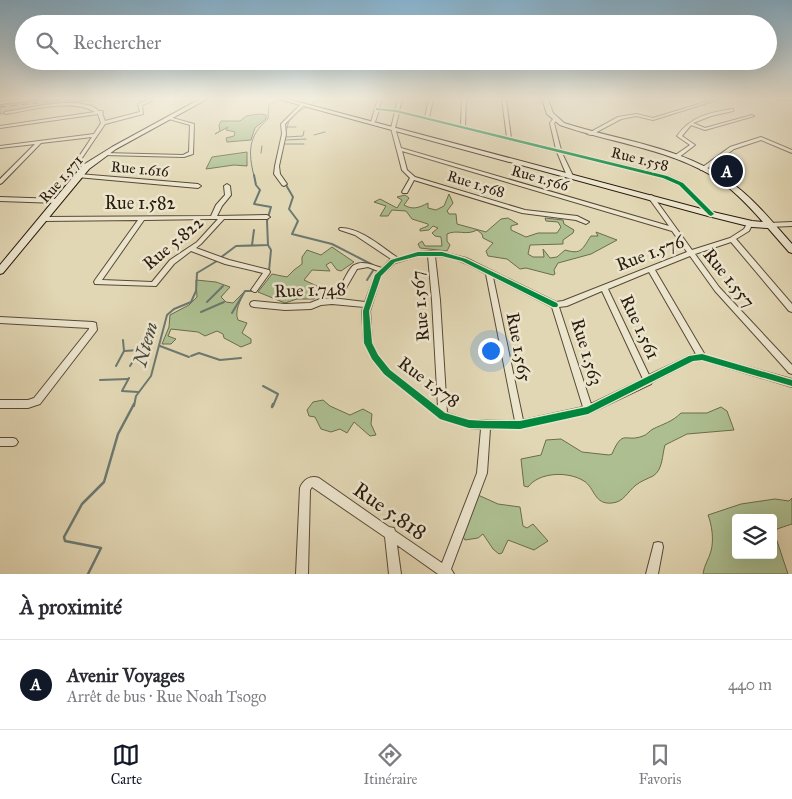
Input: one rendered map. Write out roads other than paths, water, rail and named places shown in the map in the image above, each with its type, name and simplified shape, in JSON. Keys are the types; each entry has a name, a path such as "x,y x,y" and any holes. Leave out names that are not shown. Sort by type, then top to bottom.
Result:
{"main road":[{"name":"Rue 1.571","path":"0,272 86,167 104,154 156,126"},
{"path":"386,126 710,214 750,223 769,225"},
{"path":"569,126 589,134 676,158 703,169 729,184 792,250"}],"street":[{"path":"0,127 7,126"},
{"path":"0,135 7,126"},
{"path":"86,167 80,163 80,158 101,126"},
{"path":"104,154 184,156 191,153 192,126"},
{"path":"283,126 284,134 277,166 278,174 284,184"},
{"name":"Rue 1.558","path":"458,126 674,180 687,189 710,214"},
{"path":"507,126 508,138"},
{"path":"553,126 559,151 570,176"},
{"path":"589,134 605,126"},
{"path":"676,158 693,145 678,136 689,126"},
{"path":"697,126 705,128 714,126"},
{"path":"393,128 405,170 413,178 405,192"},
{"path":"0,147 96,135"},
{"path":"703,169 732,148 761,138 792,152"},
{"path":"0,182 40,142"},
{"name":"Rue 1.566","path":"399,149 674,230"},
{"path":"0,175 7,175"},
{"name":"Rue 1.616","path":"79,176 198,186"},
{"name":"Rue 1.568","path":"413,178 524,212 577,218 586,222"},
{"path":"213,218 219,205 228,195 227,186"},
{"name":"Rue 1.557","path":"651,198 690,253 735,310 792,371"},
{"path":"0,199 58,201"},
{"name":"Rue 1.582","path":"44,219 267,217"},
{"name":"Rue 5.822","path":"142,218 97,282 154,284 172,262 210,233 222,218"},
{"name":"Rue 1.576","path":"555,305 564,304 604,286 732,239 747,230 750,223"},
{"path":"769,225 792,224"},
{"path":"342,229 357,234 398,260"},
{"path":"732,239 792,309"},
{"path":"191,249 227,262 267,272 254,290"},
{"name":"Rue 1.567","path":"430,253 436,300 442,416"},
{"path":"344,286 354,267 368,265 382,270 398,260 418,254 442,254 464,260 555,305"},
{"name":"Rue 1.578","path":"382,270 374,284 368,305 368,343 375,357 387,372 442,416 469,424 486,426 520,425 588,410 692,358 702,357"},
{"path":"651,270 702,357 792,383"},
{"name":"Rue 1.565","path":"489,274 520,425"},
{"name":"Rue 1.561","path":"604,286 648,381"},
{"name":"Rue 1.748","path":"254,304 285,307 311,306 320,302 332,301 368,305"},
{"name":"Rue 1.563","path":"555,305 588,410"},
{"path":"0,320 93,325 93,330 37,401 28,404 0,404"},
{"path":"446,573 482,473 486,426"},
{"path":"0,442 13,442"},
{"name":"Rue 5.818","path":"302,574 305,488 310,482 315,482 390,532 446,573"},
{"path":"390,532 395,574"},
{"path":"652,574 658,547"}],"waterway":[{"name":"Ntem","path":"254,176 251,145 261,126"},
{"path":"279,160 287,127"},
{"path":"287,127 296,127"},
{"path":"286,137 303,136 304,131"},
{"path":"314,135 325,132"},
{"path":"286,140 306,139"},
{"path":"285,144 304,144"},
{"path":"261,153 262,146"},
{"name":"Ntem","path":"254,175 256,185 260,190 254,204 271,207 267,221 268,245"},
{"path":"286,185 293,197 289,209 298,221 292,234 332,244 373,265"},
{"path":"252,245 254,230"},
{"name":"Ntem","path":"220,258 236,246 268,245"},
{"path":"268,245 271,250 269,271"},
{"name":"Ntem","path":"134,406 136,396 151,376 167,315 174,309 191,302 196,291 197,273 217,261"},
{"path":"367,280 374,269"},
{"path":"207,302 223,286"},
{"path":"232,313 245,291 255,291"},
{"path":"201,312 224,302"},
{"path":"123,340 124,351"},
{"path":"160,346 189,357"},
{"path":"124,351 140,350 130,366"},
{"path":"116,366 124,351"},
{"path":"191,356 199,353 220,360 241,358"},
{"path":"129,378 122,391 138,392"},
{"path":"100,380 128,379"},
{"path":"263,386 278,394 273,406"},
{"name":"Ntem","path":"88,574 101,548 65,541 64,537 82,504 104,482 118,434 134,404"}],"place":[{"name":"Avenir Voyages","path":"727,171"}]}
